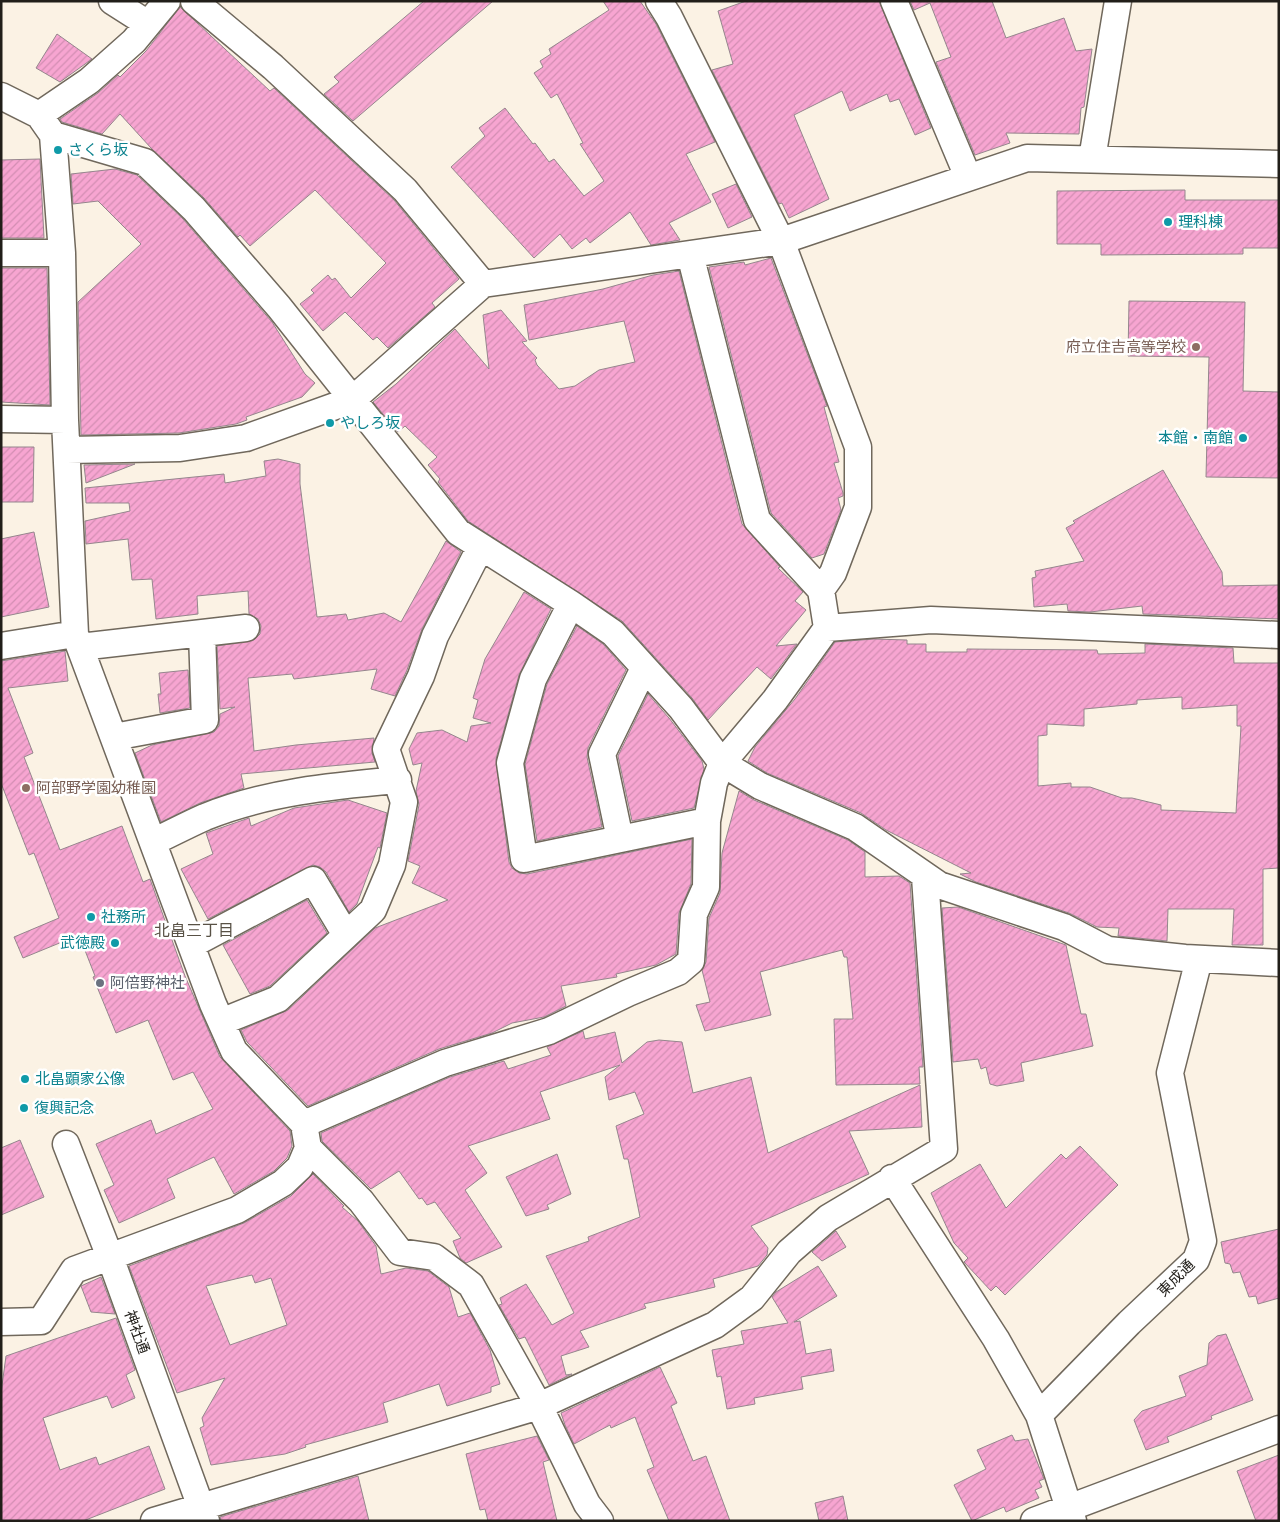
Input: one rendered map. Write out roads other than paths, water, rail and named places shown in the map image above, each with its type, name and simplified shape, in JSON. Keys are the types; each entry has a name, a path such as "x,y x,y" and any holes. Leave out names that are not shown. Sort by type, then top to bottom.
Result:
{"street":[{"path":"112,1 148,24"},
{"path":"46,125 89,81 134,41 167,1"},
{"path":"194,1 273,67 405,190 483,284"},
{"path":"659,1 669,17 781,241 858,447 858,507 834,572 821,590"},
{"path":"894,1 968,177"},
{"path":"1092,160 1118,1"},
{"path":"1,96 46,125 145,162 212,230 279,307 458,532 571,604 612,633 681,708 722,763 760,786 855,827 939,885 1064,927 1108,950 1199,959 1279,963"},
{"path":"46,125 62,253 65,420 78,640 221,1022 234,1051 360,1201 400,1252 434,1256 471,1285 539,1406 587,1504 600,1521"},
{"path":"67,450 180,448 246,438 352,400 483,284 781,241 1027,158 1279,164"},
{"path":"1,253 62,253"},
{"path":"306,1136 445,1063 549,1031 628,992 678,972 691,962 694,914 706,887 707,821 714,783 722,763 775,700 827,628 821,590 757,520 690,254"},
{"path":"1,419 65,420"},
{"path":"221,1022 278,999 373,910 392,865 404,802 386,749 421,676 435,636 480,548"},
{"path":"571,604 533,679 510,764 524,859 707,821"},
{"path":"827,628 931,620 1279,635"},
{"path":"1,646 202,633 246,628"},
{"path":"114,737 206,720 202,633"},
{"path":"620,840 602,754 644,668"},
{"path":"153,842 205,817 252,802 326,786 398,780"},
{"path":"154,1521 203,1514 539,1406 715,1325 752,1298 789,1252 828,1218 892,1178 944,1149 925,877"},
{"path":"191,945 313,880 346,935"},
{"name":"東成通","path":"1039,1415 1129,1323 1196,1260 1203,1241 1170,1073 1199,959"},
{"path":"1,1322 41,1321 74,1270 237,1210 283,1184 300,1167 306,1136"},
{"name":"神社通","path":"66,1144 110,1257 203,1514"},
{"path":"892,1178 996,1339 1039,1415 1071,1514"},
{"path":"1034,1521 1071,1514 1279,1429"}],"place":[{"name":"さくら坂","path":"58,150"},
{"name":"理科棟","path":"1168,222"},
{"name":"府立住吉高等学校","path":"1196,347"},
{"name":"やしろ坂","path":"330,423"},
{"name":"本館・南館","path":"1243,438"},
{"name":"阿部野学園幼稚園","path":"26,788"},
{"name":"社務所","path":"91,917"},
{"name":"武徳殿","path":"115,943"},
{"name":"阿倍野神社","path":"100,983"},
{"name":"北畠顕家公像","path":"25,1079"},
{"name":"復興記念","path":"24,1108"}],"district":[{"name":"北畠三丁目","path":"194,930"}]}
